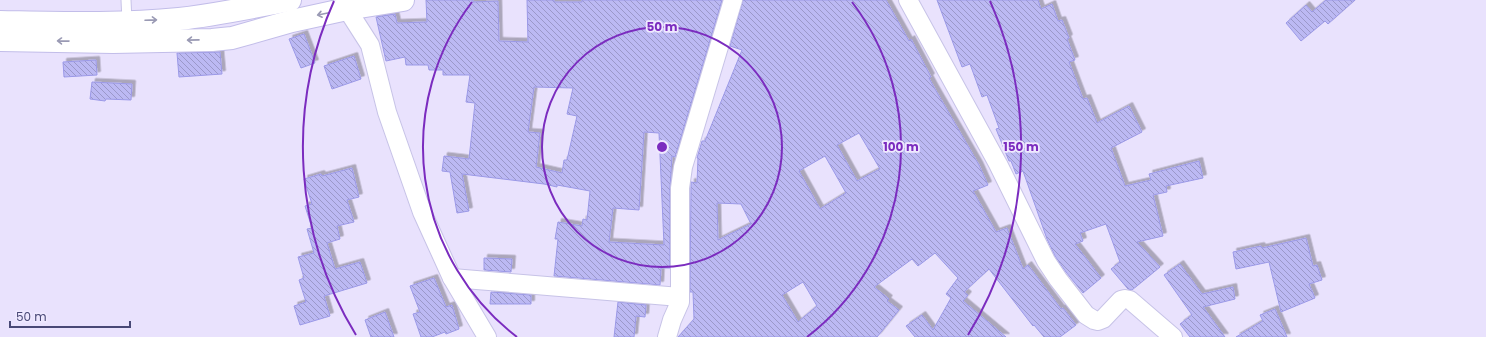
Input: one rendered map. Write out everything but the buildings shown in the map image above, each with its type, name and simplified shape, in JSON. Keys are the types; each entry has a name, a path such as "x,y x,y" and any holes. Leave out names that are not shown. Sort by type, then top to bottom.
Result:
{"main road":[{"path":"0,40 117,28 222,13 290,0"},
{"path":"0,22 117,28 212,40 232,38 265,30 292,21 347,9 403,0"}],"street":[{"path":"667,337 669,327 678,308 680,297 681,181 689,147 733,0"},
{"path":"908,0 998,164 1046,261 1072,297 1089,318 1098,321 1121,300 1130,300 1173,337"},
{"path":"347,9 370,45 387,112 422,212 452,278 487,337"},
{"path":"452,278 680,297"}],"lane":[{"path":"117,28 126,0"}]}
